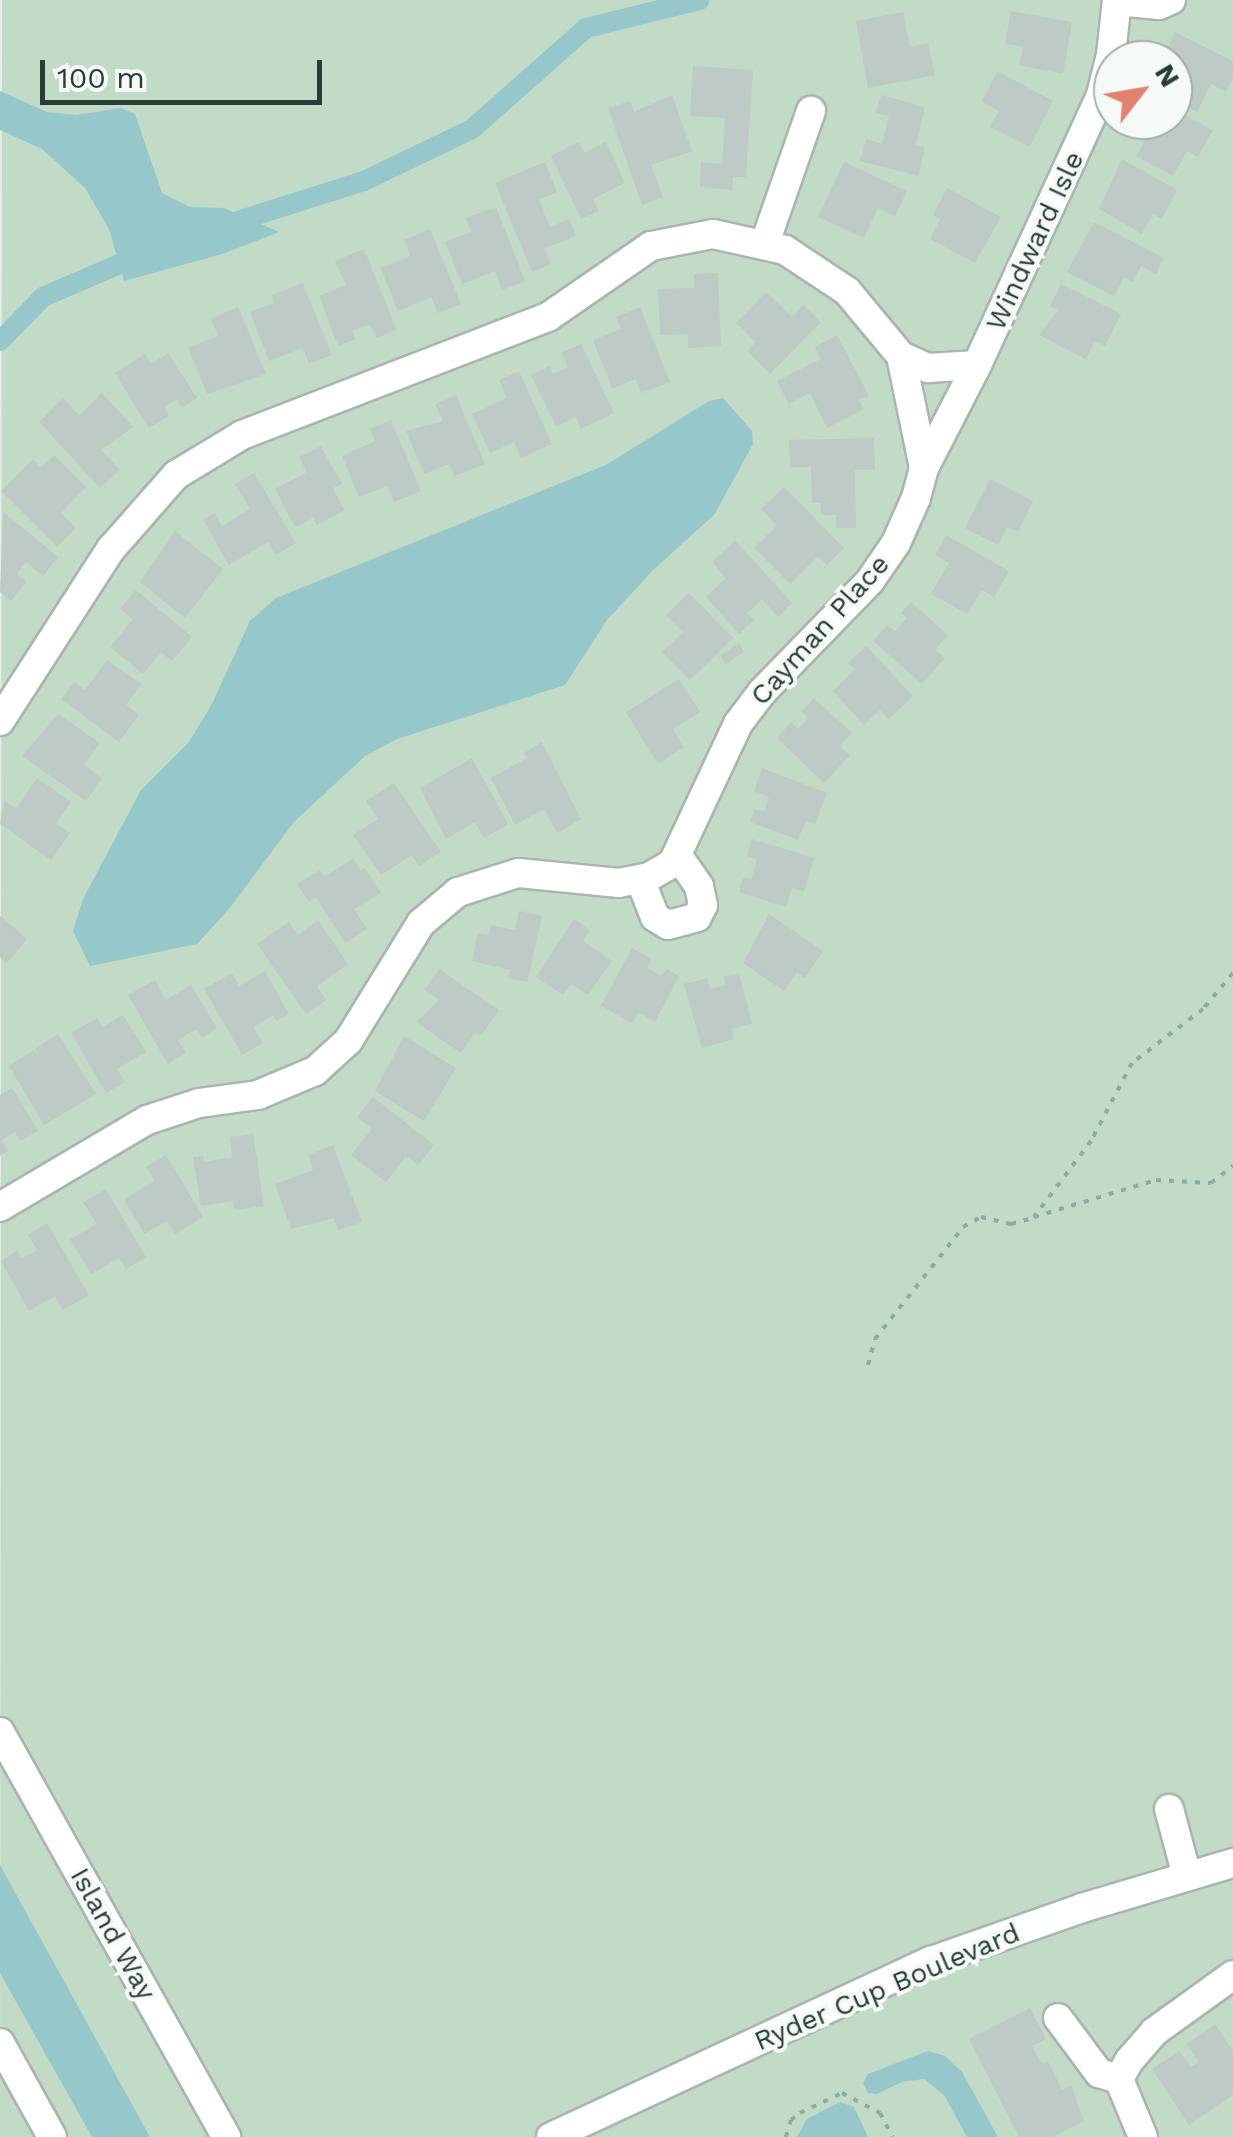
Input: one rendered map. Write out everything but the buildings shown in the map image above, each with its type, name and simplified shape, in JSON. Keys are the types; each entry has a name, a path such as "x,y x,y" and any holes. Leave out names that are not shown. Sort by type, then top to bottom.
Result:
{"street":[{"path":"1117,1 1159,5 1172,0"},
{"name":"Windward Isle","path":"924,468 977,365 1100,95 1111,55 1117,1"},
{"path":"765,242 811,112"},
{"name":"Cayman Place","path":"0,722 131,522 176,475 211,450 548,317 575,302 624,262 666,241 713,234 765,242 798,256 836,281 901,356 924,468 896,543 870,581 762,692 738,724 678,856"},
{"name":"Windward Isle","path":"901,356 928,368 977,365"},
{"path":"0,1207 147,1120 199,1102 258,1095 315,1070 348,1041 421,923 458,892 518,873 550,874 604,884 640,879 661,871 678,856 698,886 703,906 696,917 668,925 655,917 640,879"},
{"name":"Island Way","path":"0,1732 226,2137"},
{"path":"1169,1810 1186,1876"},
{"name":"Ryder Cup Boulevard","path":"551,2137 931,1962 1233,1863"},
{"path":"1119,2079 1154,2032 1233,1975"},
{"path":"1058,2018 1100,2073 1119,2079 1143,2137"},
{"path":"0,2043 52,2137"}],"path":[{"path":"1034,1218 1090,1142 1132,1063 1203,1009 1233,974"},
{"path":"868,1365 875,1339 962,1227 981,1217 1011,1224 1156,1180 1211,1183 1233,1166"},
{"path":"786,2137 791,2120 842,2093 880,2113 893,2137"}],"green space":[{"path":"2,0 1233,0 1233,2137 0,2137"}],"water":[{"path":"0,91 47,112 76,115 121,108 135,114 162,193 190,207 224,208 279,232 222,254 124,281 109,229 85,188 42,149 0,130"},
{"path":"723,398 752,431 753,444 714,515 654,569 607,620 565,685 397,739 365,756 294,822 229,909 197,944 90,966 73,931 83,899 141,790 189,742 212,704 250,621 276,598 606,465 709,401"},
{"path":"0,1865 150,2137 92,2137 0,1973"},
{"path":"928,2051 945,2056 962,2072 998,2137 967,2137 944,2095 924,2079 902,2082 877,2094 868,2093 863,2083 868,2074"},
{"path":"840,2102 854,2107 868,2137 797,2137 807,2119"}],"waterway":[{"path":"222,226 364,181 472,129 586,28 700,0"},
{"path":"0,341 43,297 143,254"}]}
